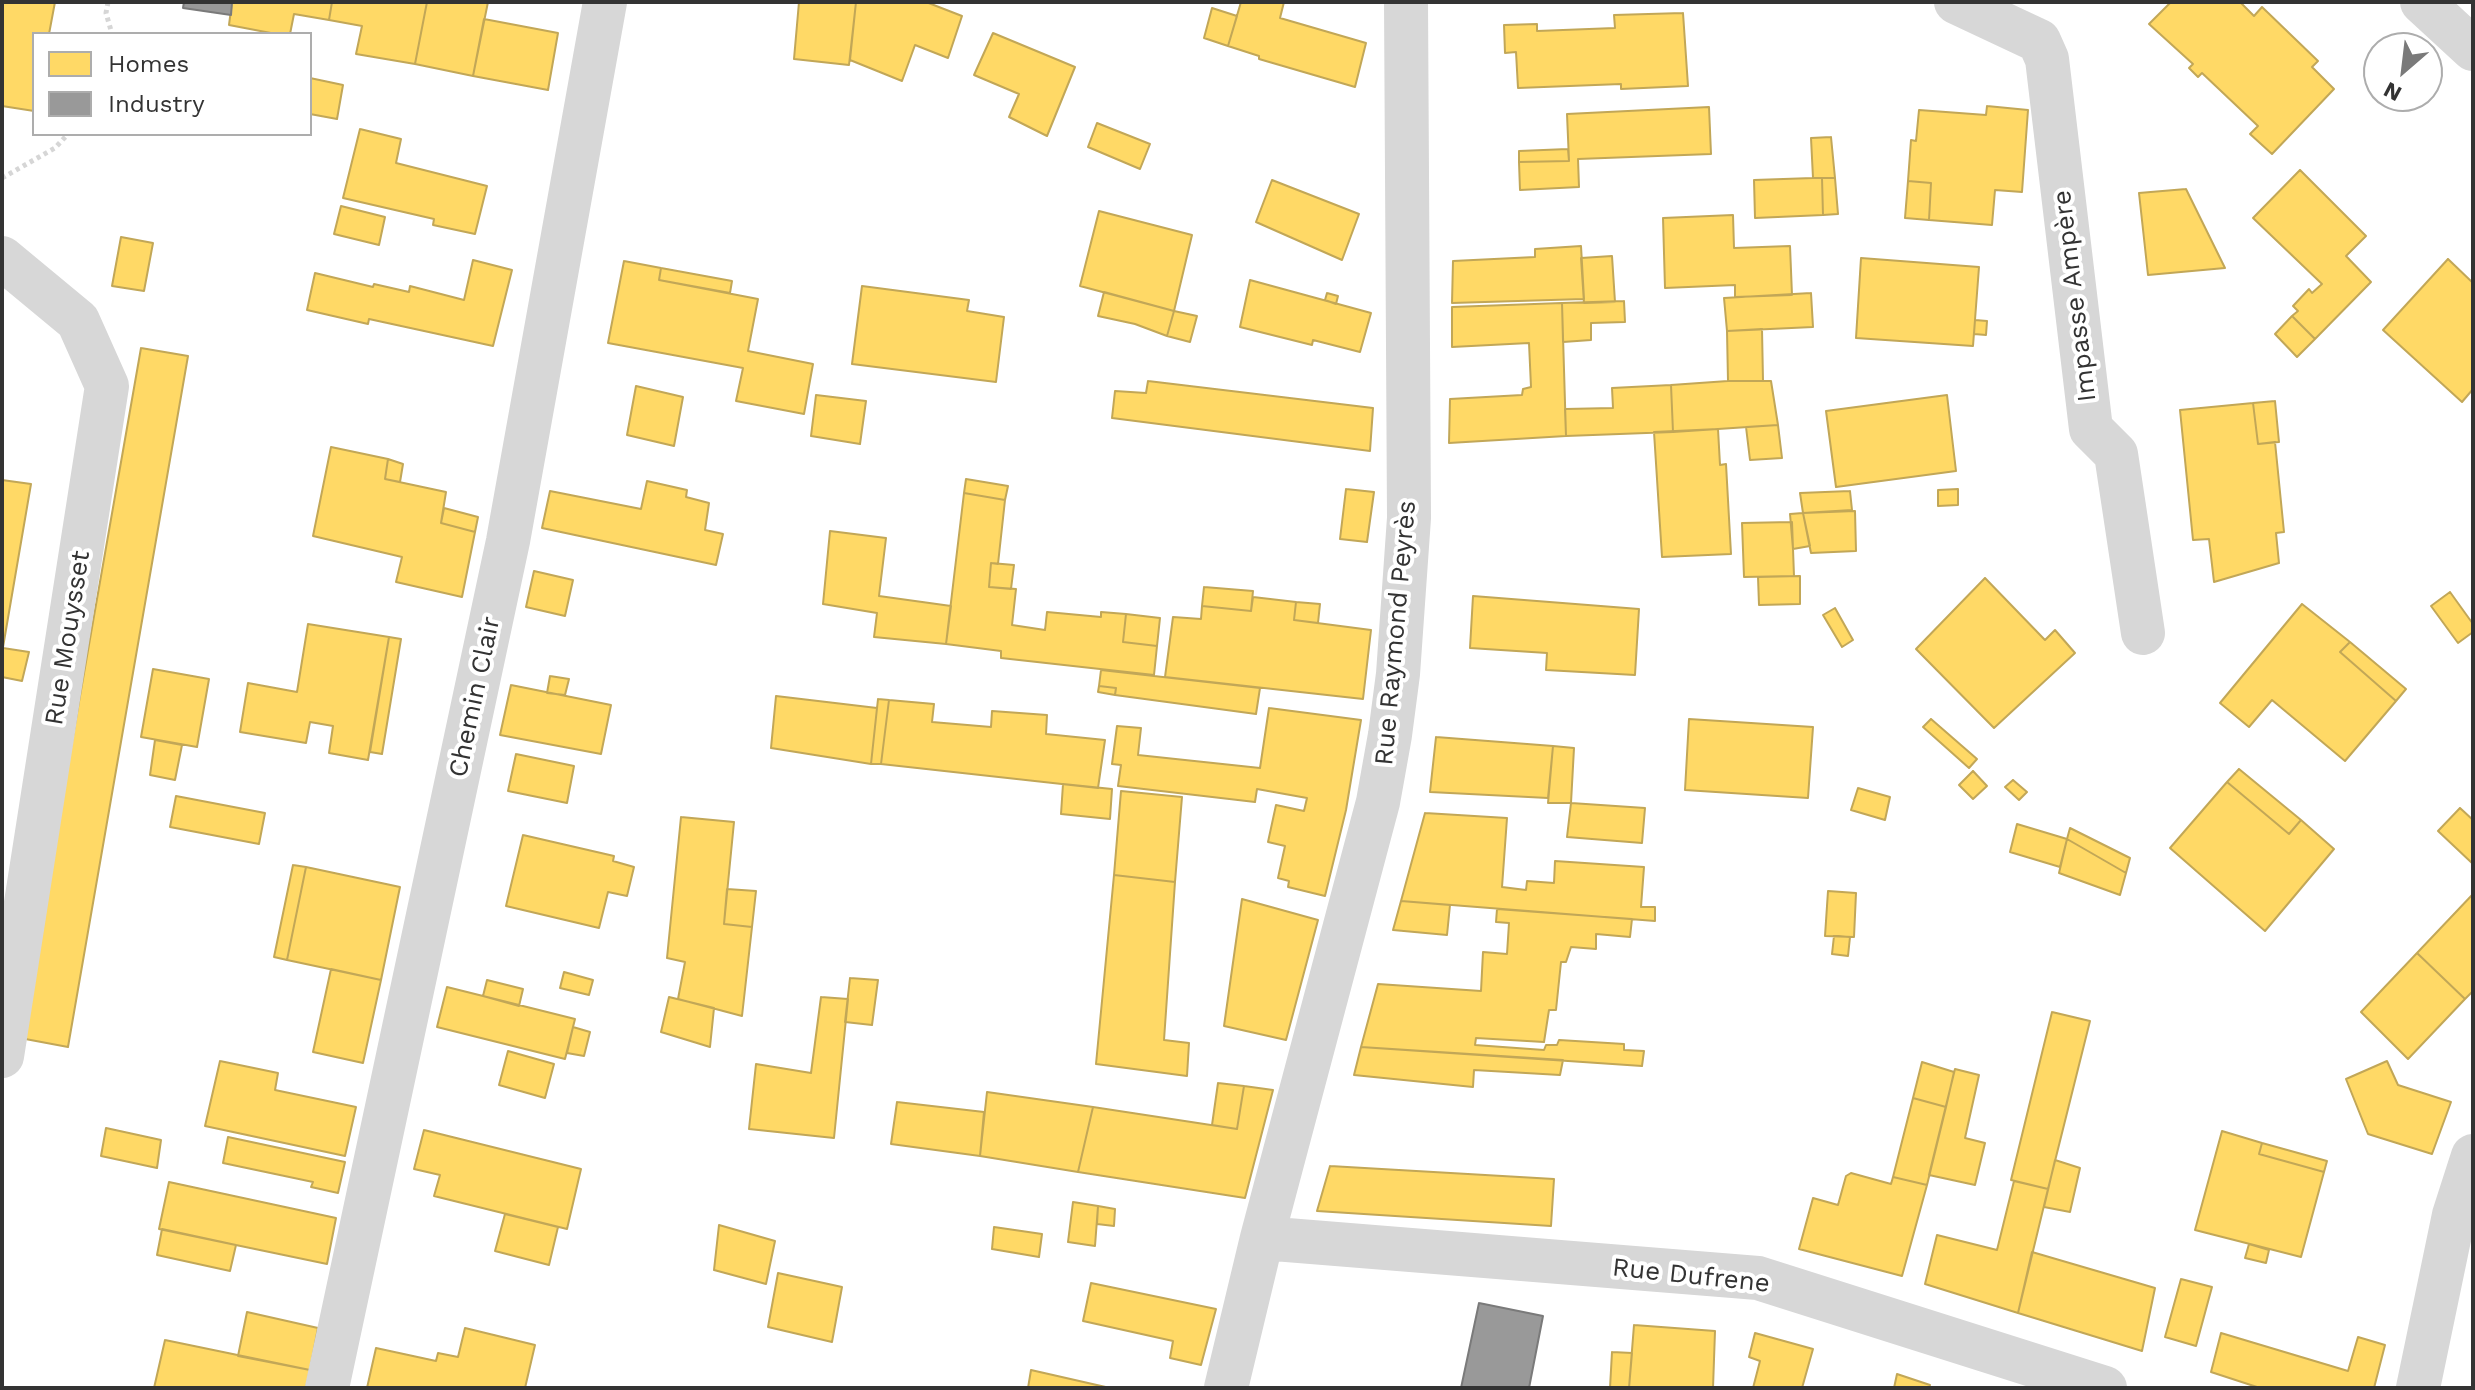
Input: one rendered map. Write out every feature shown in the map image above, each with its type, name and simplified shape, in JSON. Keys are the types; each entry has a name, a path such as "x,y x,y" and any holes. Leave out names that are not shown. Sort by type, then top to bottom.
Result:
{"street":[{"name":"Chemin Clair","path":"327,1388 508,541 605,2"},
{"name":"Rue Raymond Peyrès","path":"1226,1388 1262,1238 1378,802 1398,674 1410,469 1406,2"},
{"name":"Impasse Ampère","path":"1956,2 2039,41 2047,59 2091,429 2116,454 2143,633"},
{"path":"2422,2 2473,49"},
{"name":"Rue Mouysset","path":"2,258 78,321 107,386 2,1056"},
{"path":"2418,1388 2454,1215 2473,1156"},
{"name":"Rue Dufrene","path":"1262,1238 1758,1278 2105,1388"}],"path":[{"path":"108,2 106,13 111,32"},
{"path":"2,178 55,148 66,136"}],"building: Homes":[{"path":"2,2 55,2 49,32 32,32 32,111 2,106"},
{"path":"232,2 332,2 329,20 294,14 290,32 266,32 229,25"},
{"path":"332,2 427,2 415,64 356,54 362,26 329,20"},
{"path":"427,2 488,2 473,76 415,64"},
{"path":"799,2 856,2 849,65 794,59"},
{"path":"856,2 926,2 962,16 948,58 915,45 902,81 850,60"},
{"path":"1241,2 1284,2 1280,18 1366,43 1355,87 1259,59 1259,56 1228,46"},
{"path":"2171,2 2240,2 2254,16 2262,7 2318,61 2312,67 2334,89 2272,154 2250,134 2258,126 2202,73 2198,77 2189,68 2193,64 2149,24"},
{"path":"1212,8 1237,16 1228,46 1204,38"},
{"path":"1683,13 1688,86 1621,89 1621,84 1518,88 1516,52 1505,53 1504,25 1537,24 1537,31 1615,28 1614,15"},
{"path":"484,19 558,33 548,90 473,76"},
{"path":"993,33 1075,67 1047,136 1009,117 1019,94 974,75"},
{"path":"312,78 343,85 337,119 312,114"},
{"path":"1987,106 2028,110 2022,192 1995,190 1992,225 1929,220 1931,183 1908,181 1911,140 1916,141 1919,110 1986,115"},
{"path":"1709,107 1711,154 1578,159 1579,187 1520,190 1519,162 1569,161 1567,114"},
{"path":"1097,123 1150,144 1140,169 1088,147"},
{"path":"360,129 401,139 396,163 487,186 475,234 433,225 434,219 343,198"},
{"path":"1831,137 1835,178 1813,178 1811,138"},
{"path":"1568,149 1569,161 1519,162 1519,151"},
{"path":"2300,170 2366,236 2346,256 2371,282 2315,339 2292,316 2298,311 2293,306 2309,289 2312,293 2322,284 2253,218"},
{"path":"1822,178 1823,215 1755,218 1754,180"},
{"path":"1822,178 1835,178 1838,214 1823,215"},
{"path":"1272,180 1359,214 1342,260 1256,222"},
{"path":"1908,181 1931,183 1929,220 1905,218"},
{"path":"2186,189 2225,268 2148,275 2139,193"},
{"path":"341,206 385,217 379,245 334,234"},
{"path":"1099,211 1192,235 1174,311 1080,286"},
{"path":"1733,215 1734,248 1790,246 1792,295 1735,297 1735,285 1665,288 1663,218"},
{"path":"121,237 153,243 144,291 112,286"},
{"path":"1581,246 1584,299 1452,303 1453,261 1535,257 1535,249"},
{"path":"1612,256 1615,302 1584,303 1581,258"},
{"path":"1861,258 1979,267 1973,346 1856,338"},
{"path":"2448,259 2473,283 2473,389 2462,402 2383,330"},
{"path":"473,260 512,270 493,346 369,319 368,324 307,310 315,273 409,292 410,286 464,300"},
{"path":"624,261 661,268 659,280 758,299 748,351 813,364 804,414 736,401 743,368 608,343"},
{"path":"661,268 732,281 730,293 659,280"},
{"path":"1250,280 1371,313 1360,352 1313,340 1312,345 1240,327"},
{"path":"862,286 969,300 967,311 1004,317 996,382 852,364"},
{"path":"1104,292 1174,311 1167,336 1135,324 1098,316"},
{"path":"1327,293 1338,296 1336,304 1325,300"},
{"path":"1811,293 1813,327 1727,331 1724,298"},
{"path":"1624,301 1625,322 1591,323 1591,340 1563,342 1562,303"},
{"path":"1562,303 1566,436 1449,443 1450,399 1522,395 1523,389 1531,387 1529,343 1452,347 1452,307"},
{"path":"1174,311 1197,316 1190,342 1167,336"},
{"path":"2292,316 2315,339 2297,357 2275,334"},
{"path":"1975,320 1987,321 1986,335 1974,334"},
{"path":"1762,329 1763,381 1728,381 1727,331"},
{"path":"141,348 188,356 68,1047 20,1038"},
{"path":"1148,381 1373,408 1370,451 1112,418 1115,391 1146,393"},
{"path":"1771,381 1778,425 1673,432 1671,385"},
{"path":"1671,385 1673,432 1566,436 1565,409 1613,408 1612,388"},
{"path":"636,386 683,397 674,446 627,435"},
{"path":"816,395 866,401 860,444 811,436"},
{"path":"1947,395 1956,471 1836,487 1826,411"},
{"path":"2275,401 2279,442 2258,444 2253,403"},
{"path":"2253,403 2258,444 2275,442 2284,532 2276,533 2279,563 2214,582 2209,539 2193,540 2180,410"},
{"path":"1778,425 1782,458 1750,460 1746,427"},
{"path":"1718,429 1720,465 1726,464 1731,554 1662,557 1654,432"},
{"path":"331,447 388,459 385,479 446,492 441,523 475,532 462,597 396,582 402,557 313,536"},
{"path":"388,459 403,464 400,482 385,479"},
{"path":"966,479 1008,486 1005,500 964,493"},
{"path":"2,480 31,484 2,653"},
{"path":"647,481 687,490 686,497 709,503 705,530 723,534 716,565 542,528 550,491 641,509"},
{"path":"1346,489 1374,492 1367,542 1340,539"},
{"path":"1958,489 1958,505 1938,506 1938,490"},
{"path":"1850,491 1852,510 1803,513 1800,493"},
{"path":"964,493 1005,500 998,564 991,563 989,587 1016,589 1012,625 1045,630 1047,612 1101,617 1101,612 1126,614 1123,642 1157,646 1154,675 1001,658 1001,651 946,644"},
{"path":"444,508 478,517 475,532 441,523"},
{"path":"1855,511 1856,551 1811,553 1803,513"},
{"path":"1803,513 1810,546 1793,549 1790,514"},
{"path":"1792,522 1794,576 1744,577 1742,523"},
{"path":"830,531 886,538 879,596 951,606 946,644 874,637 877,613 823,604"},
{"path":"991,563 1014,565 1011,589 989,587"},
{"path":"534,571 573,580 565,616 526,607"},
{"path":"1800,576 1800,604 1759,605 1758,577"},
{"path":"1985,578 2045,640 2055,630 2075,653 1994,728 1916,649"},
{"path":"1204,587 1253,591 1251,611 1202,606"},
{"path":"2450,592 2473,624 2473,632 2458,643 2431,606"},
{"path":"1473,596 1639,609 1635,675 1546,670 1547,653 1470,648"},
{"path":"1253,597 1296,602 1294,620 1371,630 1363,699 1165,677 1173,617 1201,619 1202,606 1251,611"},
{"path":"1296,602 1320,604 1318,623 1294,620"},
{"path":"2302,604 2350,642 2340,652 2396,701 2345,761 2272,700 2249,727 2220,703"},
{"path":"1835,608 1853,640 1842,647 1823,615"},
{"path":"1126,614 1160,618 1157,646 1123,642"},
{"path":"308,624 389,637 368,760 329,753 333,726 310,722 306,743 240,732 248,683 297,692"},
{"path":"389,637 401,639 382,754 370,752"},
{"path":"2350,642 2406,689 2396,701 2340,652"},
{"path":"3,648 29,652 22,681 2,677"},
{"path":"153,669 209,679 197,747 141,737"},
{"path":"1101,670 1260,688 1256,714 1115,695 1116,688 1099,686"},
{"path":"550,676 569,679 565,695 547,693"},
{"path":"511,685 611,705 601,754 500,735"},
{"path":"1099,686 1116,688 1115,695 1098,692"},
{"path":"776,696 877,708 871,764 771,748"},
{"path":"878,699 889,700 881,764 871,764"},
{"path":"889,700 934,704 932,722 991,727 992,711 1047,715 1046,734 1105,740 1098,788 881,764"},
{"path":"1269,708 1361,720 1346,810 1325,896 1288,887 1289,881 1278,878 1285,846 1268,842 1276,805 1304,811 1307,798 1257,789 1255,802 1118,786 1121,765 1112,764 1117,726 1141,728 1138,755 1260,768"},
{"path":"1689,719 1813,727 1808,798 1685,790"},
{"path":"1931,719 1977,759 1969,768 1923,727"},
{"path":"1436,737 1553,746 1548,798 1430,792"},
{"path":"155,740 182,745 175,780 150,775"},
{"path":"1553,746 1574,748 1571,803 1548,803"},
{"path":"516,754 574,766 567,803 508,791"},
{"path":"2239,769 2301,820 2289,834 2227,782"},
{"path":"1973,771 1987,786 1973,799 1959,785"},
{"path":"2013,780 2027,792 2019,800 2005,787"},
{"path":"2227,782 2289,834 2301,820 2334,849 2265,931 2170,848"},
{"path":"1063,784 1112,789 1110,819 1061,814"},
{"path":"1858,788 1890,797 1885,820 1851,810"},
{"path":"1121,791 1182,797 1175,882 1114,875"},
{"path":"176,796 265,813 259,844 170,827"},
{"path":"1571,803 1645,808 1642,843 1567,837"},
{"path":"2460,808 2473,820 2473,864 2438,831"},
{"path":"1425,813 1507,818 1502,887 1526,890 1527,881 1554,883 1555,861 1644,867 1641,907 1655,907 1655,921 1401,901"},
{"path":"681,817 734,822 724,924 752,927 742,1016 678,999 685,962 667,958"},
{"path":"2017,824 2067,839 2060,867 2010,852"},
{"path":"2070,828 2130,858 2126,873 2067,839"},
{"path":"523,835 614,856 613,861 634,867 627,896 608,892 599,928 506,906"},
{"path":"2067,839 2126,873 2120,895 2059,873"},
{"path":"293,865 306,867 287,960 274,957"},
{"path":"306,867 400,887 381,980 287,960"},
{"path":"1114,875 1175,882 1164,1040 1189,1043 1187,1076 1096,1064"},
{"path":"727,889 756,891 752,927 724,924"},
{"path":"1828,891 1856,893 1854,937 1825,936"},
{"path":"2473,894 2473,991 2465,999 2417,953"},
{"path":"1242,899 1318,920 1286,1040 1224,1026"},
{"path":"1401,901 1450,905 1447,935 1393,930"},
{"path":"1497,909 1632,919 1630,937 1596,934 1596,949 1571,947 1566,962 1561,962 1556,1010 1549,1010 1544,1042 1476,1038 1475,1045 1544,1050 1546,1045 1557,1045 1559,1040 1624,1044 1624,1050 1644,1051 1642,1066 1361,1047 1378,984 1481,991 1483,952 1507,954 1509,923 1496,922"},
{"path":"1834,936 1850,937 1848,956 1832,954"},
{"path":"2417,953 2465,999 2408,1059 2361,1012"},
{"path":"331,969 381,980 363,1063 313,1052"},
{"path":"564,972 593,980 589,995 560,988"},
{"path":"850,978 878,980 872,1025 845,1022"},
{"path":"487,980 523,989 519,1006 483,996"},
{"path":"447,987 575,1019 565,1059 437,1027"},
{"path":"669,997 714,1008 710,1047 661,1032"},
{"path":"821,997 848,999 834,1138 749,1129 756,1064 811,1073"},
{"path":"2052,1012 2090,1021 2048,1189 2011,1180"},
{"path":"573,1027 590,1032 584,1056 567,1053"},
{"path":"1361,1047 1563,1060 1560,1075 1474,1070 1473,1087 1354,1075"},
{"path":"508,1051 554,1064 545,1098 499,1085"},
{"path":"220,1061 278,1073 275,1090 356,1107 345,1156 205,1126"},
{"path":"2387,1061 2398,1085 2451,1102 2432,1154 2368,1134 2346,1079"},
{"path":"1922,1062 1954,1072 1946,1107 1913,1098"},
{"path":"1955,1069 1979,1075 1965,1138 1985,1143 1975,1185 1929,1175"},
{"path":"1218,1083 1244,1086 1237,1129 1212,1125"},
{"path":"1244,1086 1273,1090 1245,1198 1078,1172 1093,1107 1237,1129"},
{"path":"987,1092 1093,1107 1078,1172 980,1156"},
{"path":"1913,1098 1946,1107 1927,1185 1893,1177"},
{"path":"897,1102 984,1112 980,1156 891,1144"},
{"path":"106,1128 161,1140 157,1168 101,1156"},
{"path":"424,1130 581,1169 567,1229 434,1196 440,1175 414,1169"},
{"path":"2222,1131 2262,1143 2259,1154 2324,1172 2301,1257 2195,1230"},
{"path":"228,1137 345,1162 338,1193 311,1187 313,1182 223,1163"},
{"path":"2262,1143 2327,1161 2324,1172 2259,1154"},
{"path":"2055,1160 2080,1168 2070,1212 2044,1207"},
{"path":"1330,1166 1554,1179 1551,1226 1317,1211"},
{"path":"1851,1173 1891,1184 1893,1177 1927,1185 1902,1276 1799,1249 1813,1198 1838,1205 1846,1176"},
{"path":"2014,1181 2048,1189 2018,1313 1925,1284 1937,1235 1997,1250"},
{"path":"169,1182 336,1218 327,1264 159,1229"},
{"path":"1073,1202 1098,1206 1095,1246 1068,1242"},
{"path":"1098,1206 1115,1209 1114,1226 1097,1224"},
{"path":"505,1214 558,1227 549,1265 495,1251"},
{"path":"719,1225 775,1241 766,1284 714,1270"},
{"path":"994,1227 1042,1234 1039,1257 992,1249"},
{"path":"162,1229 236,1245 230,1271 157,1255"},
{"path":"2249,1244 2269,1250 2266,1263 2245,1258"},
{"path":"2032,1252 2155,1288 2142,1351 2018,1313"},
{"path":"778,1273 842,1287 832,1342 768,1327"},
{"path":"2181,1279 2212,1287 2196,1346 2165,1337"},
{"path":"1091,1283 1216,1309 1201,1365 1170,1358 1173,1341 1083,1321"},
{"path":"247,1312 318,1328 310,1370 238,1356"},
{"path":"1634,1325 1715,1331 1713,1388 1629,1388"},
{"path":"465,1328 535,1345 525,1388 367,1388 376,1348 436,1361 438,1353 458,1357"},
{"path":"1755,1333 1813,1349 1802,1388 1753,1388 1760,1361 1749,1357"},
{"path":"2221,1333 2348,1371 2358,1337 2385,1345 2374,1388 2260,1388 2211,1372"},
{"path":"165,1340 310,1370 306,1388 154,1388"},
{"path":"1612,1352 1632,1353 1629,1388 1610,1388"},
{"path":"1031,1370 1110,1388 1028,1388"},
{"path":"1897,1374 1930,1385 1929,1388 1894,1388"}],"building: Industry":[{"path":"184,2 232,2 231,15 183,8"},
{"path":"1479,1303 1543,1316 1529,1388 1461,1388"}]}
